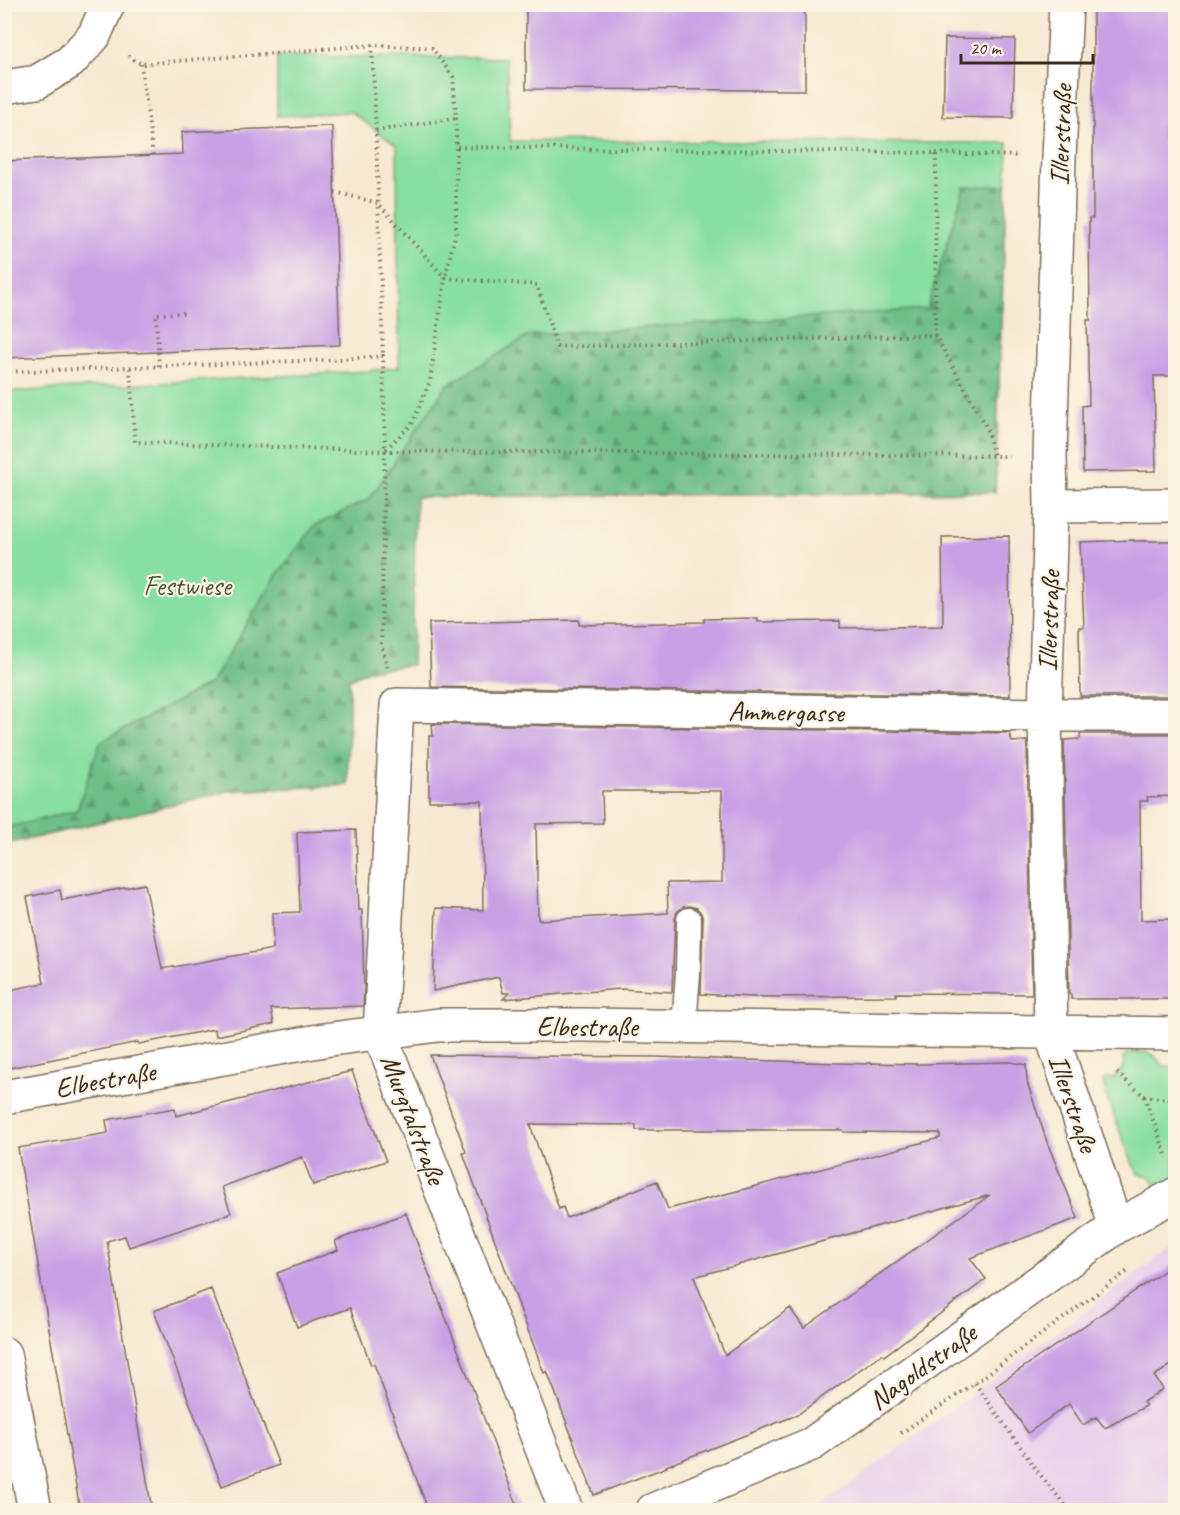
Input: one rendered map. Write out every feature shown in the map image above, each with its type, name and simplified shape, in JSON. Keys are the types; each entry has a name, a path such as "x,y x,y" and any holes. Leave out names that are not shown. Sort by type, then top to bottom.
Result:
{"street":[{"name":"Illerstraße","path":"1066,4 1050,456 1051,506 1045,715 1051,1033 1116,1227"},
{"path":"4,87 37,82 70,62 103,16"},
{"path":"1051,506 1176,505"},
{"name":"Ammergasse","path":"398,705 1176,715"},
{"name":"Murgtalstraße","path":"398,705 380,1034 567,1510"},
{"name":"Elbestraße","path":"4,1097 324,1040 438,1026 585,1025 1176,1034"},
{"name":"Nagoldstraße","path":"653,1510 812,1444 1116,1227 1176,1194"},
{"path":"4,1354 14,1454 35,1510"}],"lane":[{"path":"684,1027 689,920"}],"path":[{"path":"103,16 141,64 153,155"},
{"path":"141,64 372,45 432,48 453,77 457,147 456,231 444,278 430,381 412,424 385,451"},
{"path":"372,45 385,451 381,645"},
{"path":"376,131 456,118"},
{"path":"457,147 936,153 1059,158"},
{"path":"936,153 935,335 986,426 994,456"},
{"path":"335,192 378,202 444,278 537,285 557,347 935,335"},
{"path":"159,366 156,314 184,313"},
{"path":"4,372 383,356"},
{"path":"130,368 135,442 385,451 1050,456"},
{"path":"1117,1074 1143,1096 1167,1159"},
{"path":"1143,1096 1176,1100"},
{"path":"975,1383 1038,1472 1070,1510"}],"shaded area":[{"path":"1175,1245 1175,1510 821,1510 819,1507"}],"green space":[{"name":"Festwiese","path":"277,56 506,58 510,141 1008,143 995,492 416,497 368,670 349,679 348,785 228,791 5,845 5,392 368,371 399,367 397,146 351,112 277,116"},
{"path":"1006,185 995,492 416,497 412,665 368,670 349,679 348,785 228,791 5,845 5,828 77,810 100,742 211,683 276,576 314,526 369,499 447,385 530,335 927,309 964,187"},
{"path":"1144,1052 1153,1054 1163,1066 1175,1066 1175,1182 1161,1190 1150,1176 1139,1174 1133,1165 1106,1095 1103,1081 1107,1078 1113,1079 1125,1065 1123,1059 1126,1054"}],"building":[{"path":"526,4 805,4 805,90 526,89"},
{"path":"1093,4 1174,4 1173,218 1176,218 1176,287 1172,287 1173,376 1154,376 1156,471 1083,472 1082,406 1089,405 1087,320 1090,320 1089,218 1093,218"},
{"path":"945,38 1015,39 1013,118 943,117"},
{"path":"332,126 340,345 4,358 4,161 183,154 182,132"},
{"path":"1009,536 1010,696 431,687 429,623 579,620 579,625 704,622 704,619 758,618 758,622 840,621 840,628 943,626 942,537"},
{"path":"1176,541 1176,696 1080,696 1079,627 1084,627 1080,542"},
{"path":"432,724 1010,733 1012,742 1027,741 1032,994 896,993 896,996 751,997 701,994 703,920 697,908 689,906 677,912 675,919 672,992 620,989 503,999 509,993 503,993 499,977 433,991 436,908 483,910 482,801 429,801 429,736 433,736","holes":["602,791 722,791 722,882 667,883 668,913 538,920 536,824 603,823"]},
{"path":"1080,734 1176,734 1176,796 1147,797 1148,801 1140,801 1141,920 1173,919 1174,999 1071,999 1071,994 1069,994 1064,740 1080,739"},
{"path":"356,830 359,910 362,910 363,1006 271,1009 274,1024 216,1036 215,1029 4,1069 4,991 44,983 27,897 60,890 62,900 145,884 162,969 273,949 272,913 300,912 297,832"},
{"path":"430,1055 655,1057 867,1064 1010,1062 1026,1065 1027,1082 1047,1142 1078,1218 970,1258 986,1279 884,1356 882,1354 797,1415 594,1495 547,1371 544,1373 463,1153 466,1152","holes":["530,1124 636,1125 636,1130 843,1130 844,1132 940,1133 940,1138 668,1209 657,1181 567,1218 563,1207 559,1209","990,1195 804,1328 790,1308 725,1355 694,1277"]},
{"path":"352,1071 386,1161 313,1185 302,1157 222,1187 231,1213 129,1247 125,1236 107,1241 152,1510 80,1510 18,1148 108,1133 106,1120 175,1108 176,1116"},
{"path":"406,1213 519,1510 428,1510 374,1364 371,1365 350,1308 297,1327 277,1273 338,1250 335,1241"},
{"path":"1176,1263 1176,1362 1154,1376 1163,1389 1143,1402 1146,1406 1105,1428 1096,1417 1083,1425 1069,1404 1028,1433 996,1386"},
{"path":"211,1289 279,1465 222,1486 154,1311"}]}
